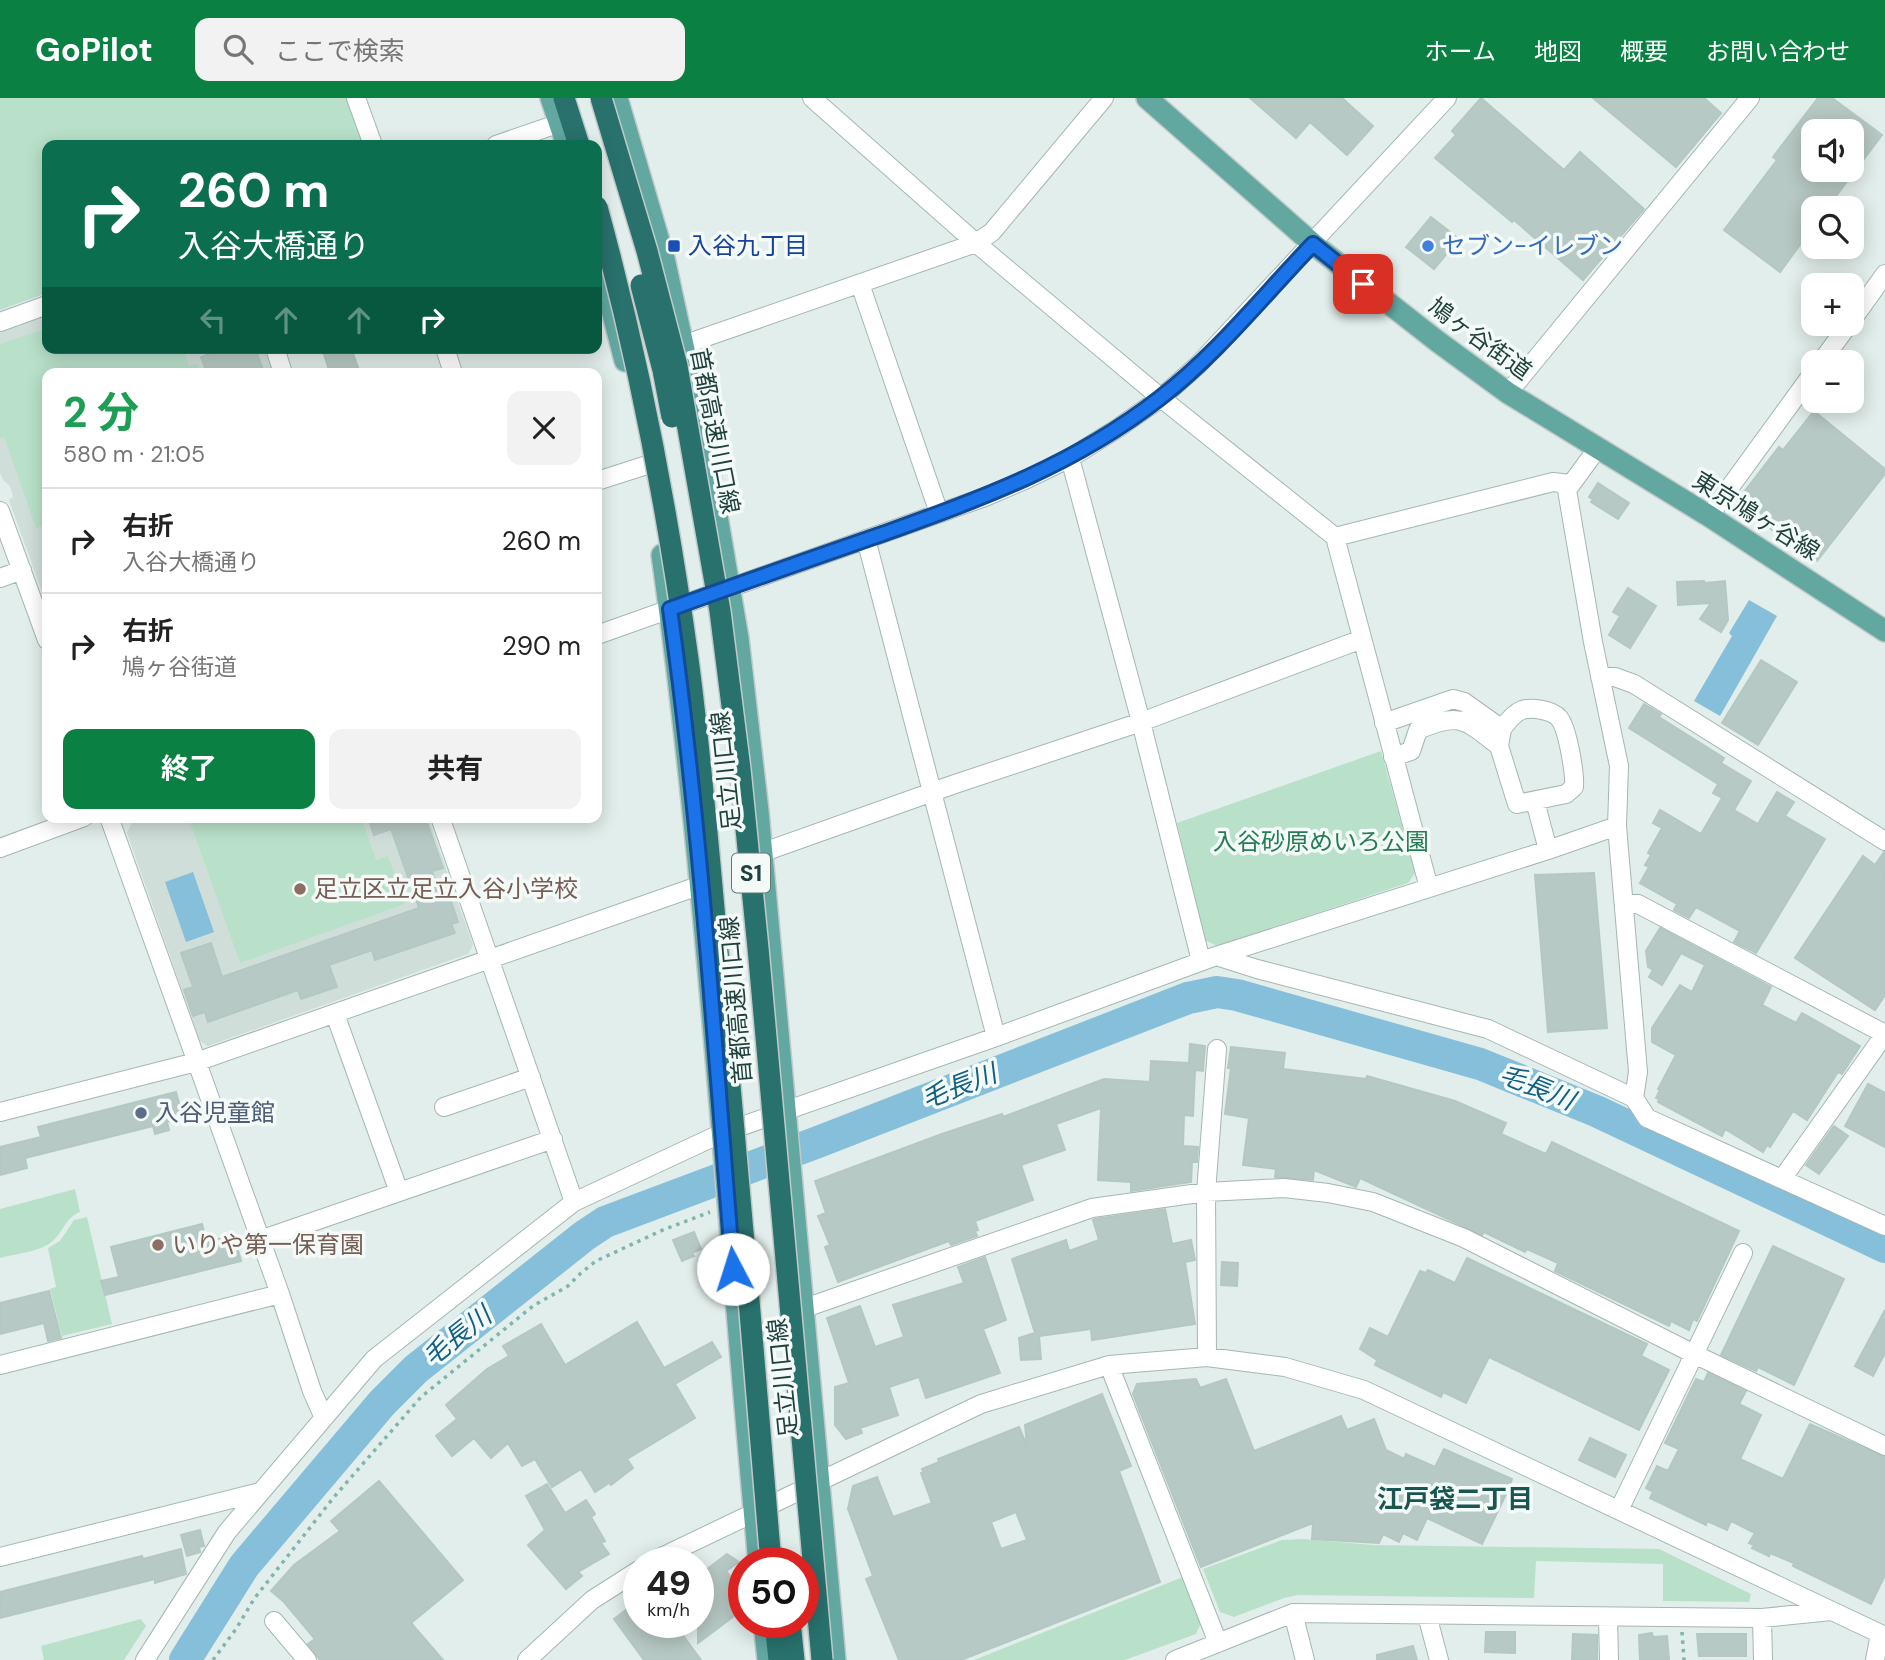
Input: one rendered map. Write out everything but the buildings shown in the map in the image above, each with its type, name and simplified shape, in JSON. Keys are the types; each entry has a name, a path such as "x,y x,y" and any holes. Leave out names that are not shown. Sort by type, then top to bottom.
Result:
{"highway":[{"path":"564,98 577,140"},
{"path":"587,98 599,140"},
{"name":"首都高速川口線","path":"601,98 647,251 677,366 698,473 720,611 758,948 822,1660"},
{"path":"602,149 663,370 715,653 758,948"},
{"name":"首都高速川口線","path":"602,226 646,409 668,526 688,662 744,1238 770,1547"},
{"path":"744,1238 771,1427 782,1547"},
{"path":"777,1638 779,1660"},
{"path":"792,1638 794,1660"}],"main road":[{"path":"551,98 565,140"},
{"name":"足立川口線","path":"617,98 664,258 705,446 738,638 761,853 835,1660"},
{"name":"鳩ヶ谷街道","path":"1153,100 1313,244 1378,296 1508,393 1597,449"},
{"name":"足立川口線","path":"602,272 647,465 670,609 687,746 757,1547"},
{"name":"東京鳩ヶ谷線","path":"1597,449 1709,516 1885,631"},
{"path":"766,1638 768,1660"}],"street":[{"path":"356,98 371,140"},
{"path":"812,98 976,243 1161,398 1335,537 1429,888"},
{"path":"683,345 976,243 992,232 1104,98"},
{"path":"602,633 1027,479 1070,458 1118,428 1161,398 1199,364 1447,98"},
{"path":"1508,393 1750,98"},
{"path":"511,140 560,123"},
{"path":"1864,303 1885,274"},
{"path":"860,284 939,513"},
{"path":"0,322 42,306"},
{"path":"1709,516 1801,390"},
{"path":"1597,449 1570,484 1567,500 1619,766 1617,826 1638,1073 1634,1098"},
{"path":"1070,458 1208,958"},
{"path":"602,479 647,465"},
{"path":"1335,537 1553,482 1570,484"},
{"path":"0,511 42,626"},
{"path":"866,539 996,1037"},
{"path":"0,578 22,570"},
{"path":"761,853 1141,722 1362,639"},
{"path":"1600,677 1615,677 1633,684 1882,833"},
{"path":"1384,723 1453,699 1464,702 1501,737 1517,804 1566,794 1574,788 1575,775 1559,718 1545,710 1523,710 1509,720 1501,737"},
{"path":"1394,757 1411,751 1418,730 1451,718 1501,737"},
{"path":"1535,801 1548,850"},
{"path":"0,848 68,823"},
{"path":"111,823 280,1294 312,1391 324,1418"},
{"path":"442,823 574,1202"},
{"path":"145,1660 227,1532 374,1359 574,1202 722,1133 996,1037 1208,958 1617,826"},
{"path":"0,1112 196,1062 701,885"},
{"path":"1624,902 1638,904 1885,1034 1782,1179"},
{"path":"1208,958 1488,1029 1634,1098 1647,1118 1885,1226"},
{"path":"335,1014 399,1192"},
{"path":"1207,1357 1206,1192 1217,1049"},
{"path":"444,1107 531,1077"},
{"path":"260,1240 552,1139"},
{"path":"802,1309 1092,1208 1206,1192 1283,1188 1373,1202 1464,1238 1696,1355 1885,1446"},
{"path":"1619,1510 1743,1253"},
{"path":"0,1365 280,1294"},
{"path":"682,1547 981,1404 1109,1365 1207,1357 1284,1367 1364,1390 1882,1635 1875,1660"},
{"path":"1109,1365 1218,1643"},
{"path":"0,1557 260,1492"},
{"path":"527,1660 592,1600 623,1580"},
{"path":"1175,1660 1293,1614 1762,1618 1831,1611"},
{"path":"1293,1614 1305,1660"},
{"path":"1427,1615 1439,1660"},
{"path":"1608,1617 1609,1660"},
{"path":"1762,1618 1763,1660"},
{"path":"274,1621 307,1660"}],"path":[{"path":"213,1660 254,1599 334,1497 421,1397 533,1306 568,1286 596,1261 665,1229 712,1212"},
{"path":"1682,1627 1684,1660"}],"shaded area":[{"path":"42,317 42,354 266,354 271,368 42,368 42,592 9,500 13,497 10,486 0,473 0,332"},
{"name":"足立区立足立入谷小学校","path":"132,823 430,823 473,945 468,954 208,1046 200,1041 127,833"}],"green space":[{"path":"0,98 347,98 361,140 42,140 42,295 0,310"},
{"path":"42,330 42,354 185,354 189,366 198,364 199,368 42,368 42,526 36,528 4,437 0,438 0,344"},
{"name":"入谷砂原めいろ公園","path":"1381,751 1415,873 1408,883 1217,946 1205,940 1177,823"},
{"path":"190,823 363,823 376,860 388,856 405,904 240,963"},
{"path":"75,1189 80,1212 70,1218 54,1240 38,1249 0,1258 0,1209"},
{"path":"87,1217 112,1324 62,1336 50,1289 56,1287 48,1248 60,1241 74,1220"},
{"path":"1303,1539 1373,1545 1659,1549 1751,1594 1749,1602 1663,1601 1663,1564 1536,1561 1534,1598 1298,1595 1234,1617 1220,1612 1203,1569 1282,1540"},
{"path":"1183,1577 1201,1623 1196,1634 1125,1660 974,1660"},
{"path":"141,1619 146,1626 124,1660 44,1660 41,1646"}],"water":[{"path":"1749,600 1777,616 1720,716 1694,701 1732,636 1729,633"},
{"path":"193,872 214,932 186,942 165,882"}],"waterway":[{"name":"毛長川","path":"185,1660 244,1566 382,1403 416,1369 605,1222 1188,998 1217,992 1237,995 1480,1064 1596,1111 1885,1247"}],"place":[{"name":"入谷九丁目","path":"674,246"},
{"name":"セブン-イレブン","path":"1428,246"},
{"name":"足立区立足立入谷小学校","path":"300,889"},
{"name":"入谷児童館","path":"141,1113"},
{"name":"いりや第一保育園","path":"158,1245"}],"district":[{"name":"江戸袋二丁目","path":"1455,1499"}],"route":[{"path":"733,1269 701,885 670,609 985,497 1070,458 1161,398 1235,328 1313,244 1363,284"}]}
